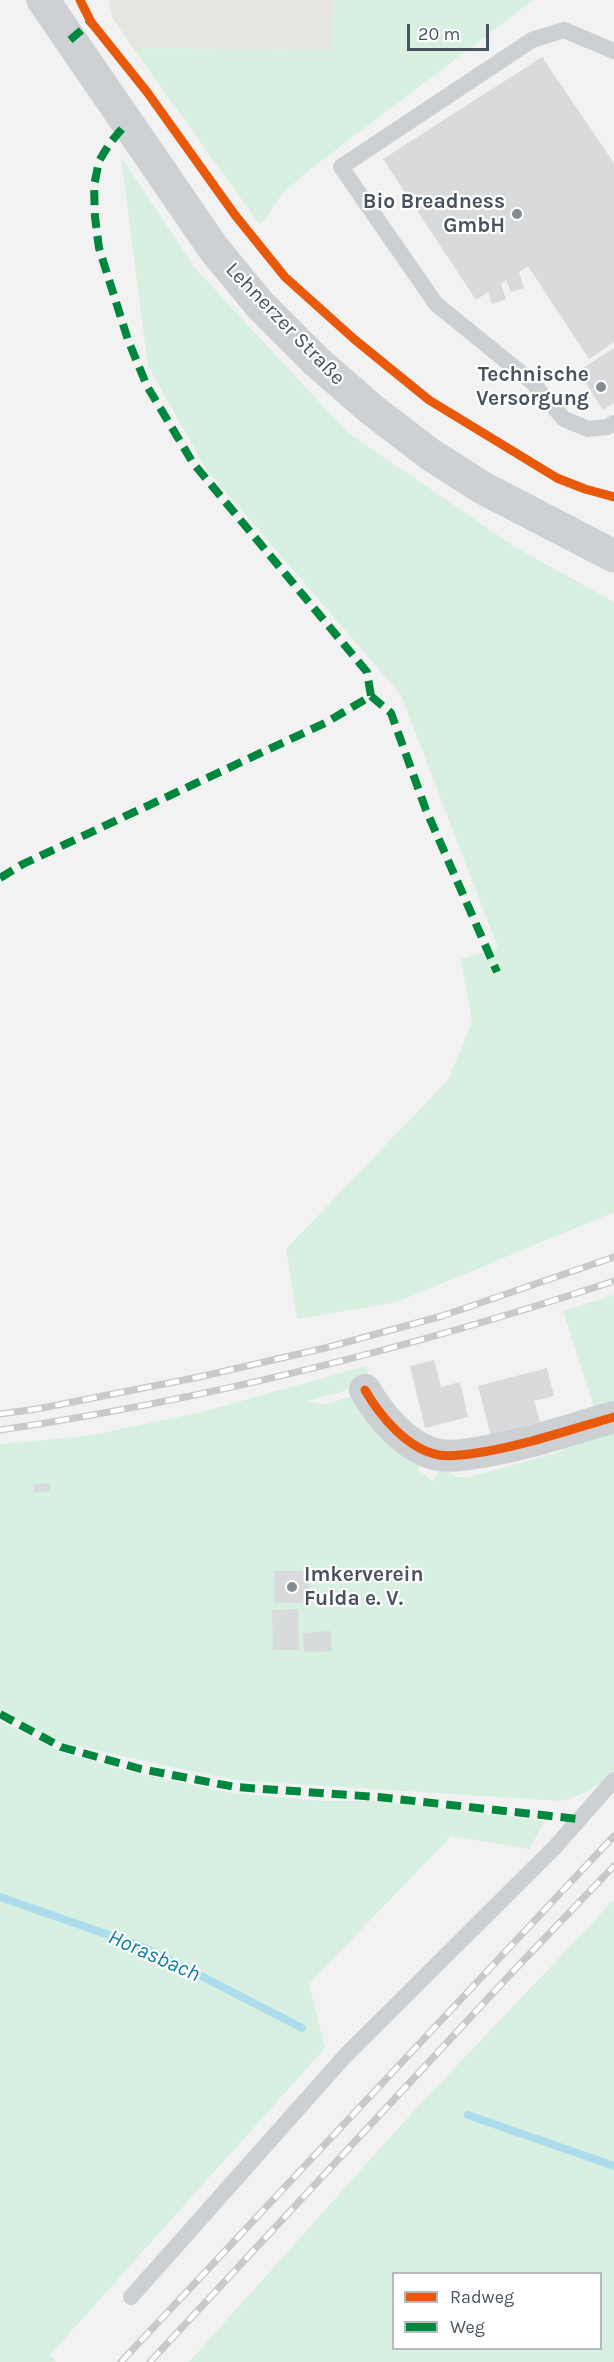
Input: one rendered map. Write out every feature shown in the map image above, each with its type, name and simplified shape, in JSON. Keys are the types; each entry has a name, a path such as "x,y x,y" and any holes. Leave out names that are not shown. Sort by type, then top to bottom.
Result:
{"main road":[{"name":"Lehnerzer Straße","path":"43,0 214,249 261,306 316,360 371,409 431,455 483,488 614,556"}],"street":[{"path":"365,1390 387,1423 415,1444 438,1455 460,1455 507,1448 614,1417"}],"lane":[{"path":"614,51 564,30 532,40 341,167 436,304 531,381 564,418 588,429 607,427 614,423"},
{"path":"131,2297 345,2056 555,1847 614,1780"}],"shaded area":[{"path":"109,0 333,0 333,50 133,48 112,17"}],"green space":[{"path":"333,0 533,0 308,171 283,193 260,225 133,48 332,50"},
{"path":"121,157 194,267 347,432 515,547 614,602 614,1212 397,1302 297,1319 286,1249 448,1080 472,1022 461,959 498,948 401,695 206,469 148,366"},
{"path":"614,1295 614,1408 596,1413 563,1311"},
{"path":"366,1366 371,1384 307,1401 323,1405 360,1394 423,1458 418,1470 433,1481 442,1467 456,1477 469,1477 564,1451 561,1438 614,1423 614,1770 608,1776 583,1793 561,1801 233,1780 62,1743 0,1711 0,1444 88,1436 202,1412"},
{"path":"0,1721 60,1752 131,1772 231,1793 324,1801 381,1801 545,1821 529,1849 451,1836 309,1984 325,2048 50,2355 56,2362 0,2362"},
{"path":"614,1900 614,2362 189,2362 411,2114"}],"building":[{"name":"Bio Breadness GmbH","path":"542,57 614,163 614,342 589,359 528,266 519,272 524,288 511,292 506,280 501,284 506,299 492,304 488,292 476,300 383,159"},
{"name":"Technische Versorgung","path":"614,348 614,403 603,410 578,371"},
{"path":"434,1360 441,1387 460,1382 468,1417 425,1428 410,1366"},
{"path":"547,1368 554,1396 534,1401 540,1422 491,1436 478,1386"},
{"path":"50,1483 50,1491 34,1493 33,1484"},
{"name":"Imkerverein Fulda e. V.","path":"274,1571 309,1571 310,1603 275,1603"},
{"path":"298,1609 299,1650 273,1650 272,1610"},
{"path":"331,1631 332,1651 304,1652 303,1633"}],"waterway":[{"name":"Horasbach","path":"0,1897 135,1944 302,2028"},
{"name":"Horasbach","path":"468,2115 614,2166"}],"railway":[{"path":"0,1414 37,1409 199,1377 325,1348 442,1316 614,1257"},
{"path":"0,1430 156,1403 310,1369 463,1328 614,1281"},
{"path":"121,2362 614,1836"},
{"path":"150,2362 614,1866"}],"marked path":[{"path":"70,40 91,22"},
{"path":"0,878 23,864 327,722 371,696 367,672 193,463 147,386 128,340 99,248 95,217 94,186 99,161 126,124"},
{"path":"371,696 391,713 426,810 497,972"},
{"path":"0,1714 61,1747 141,1769 235,1787 378,1797 578,1819"}],"cycle path":[{"path":"80,0 91,22 147,92 235,215 285,277 354,339 429,400 557,478 614,497"},
{"path":"365,1390 378,1410 405,1439 427,1452 444,1456 494,1450 614,1417"}],"place":[{"name":"Bio Breadness GmbH","path":"517,214"},
{"name":"Technische Versorgung","path":"601,387"},
{"name":"Imkerverein Fulda e. V.","path":"292,1587"}]}
